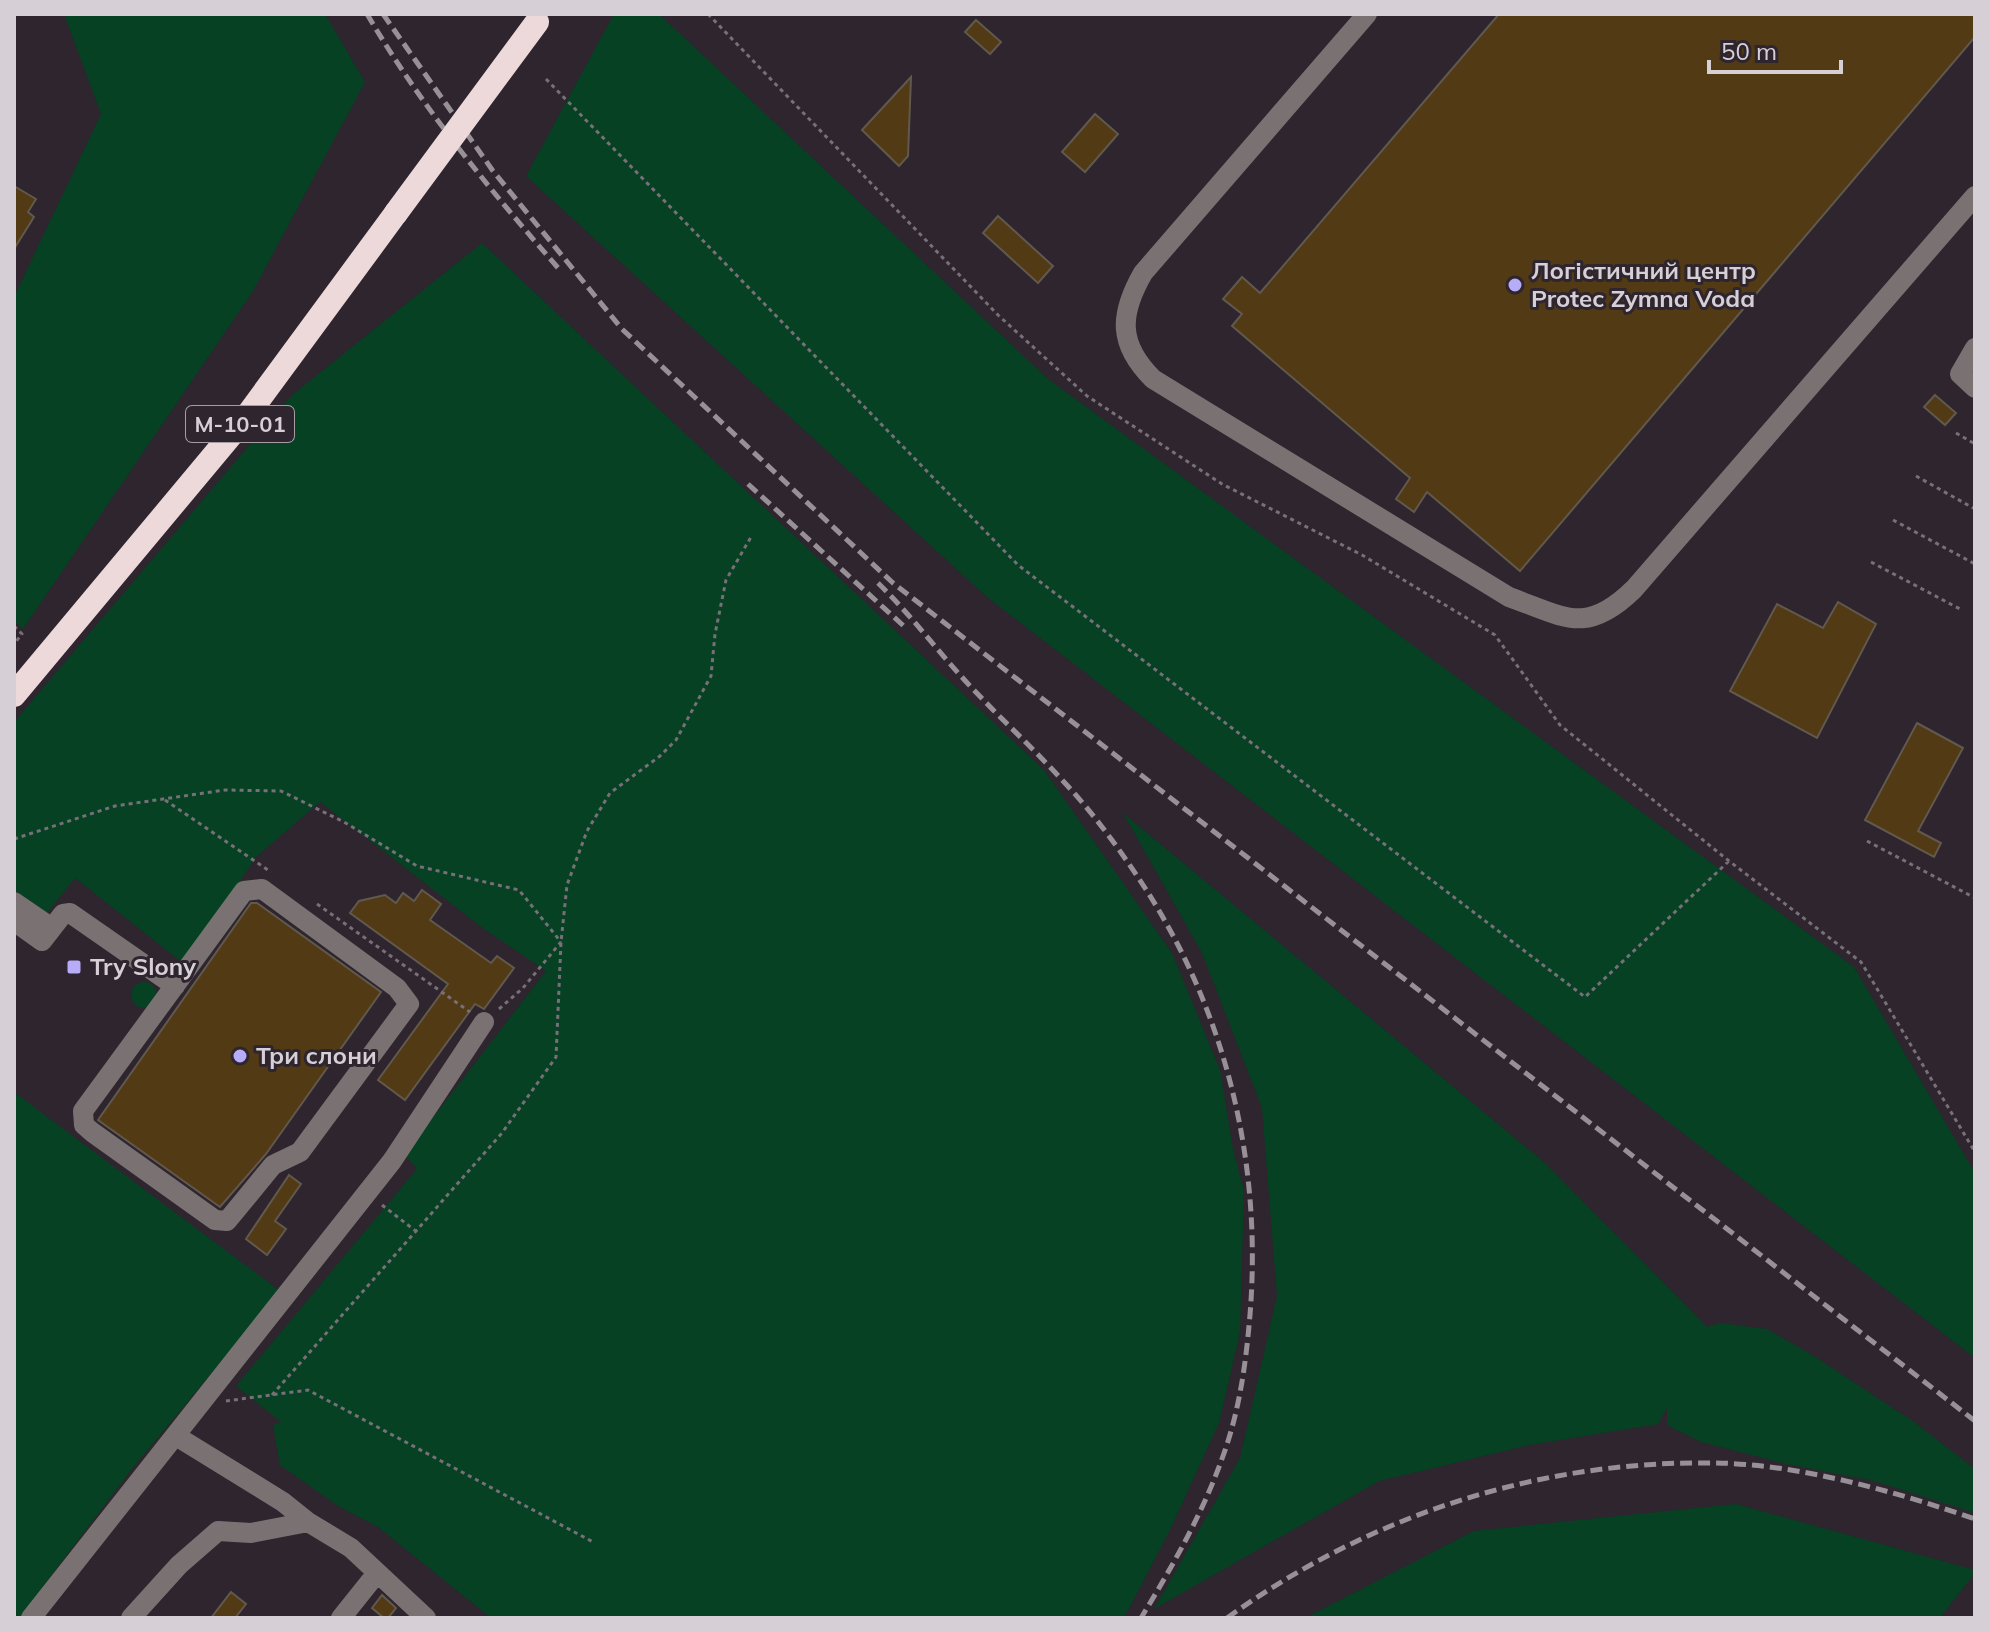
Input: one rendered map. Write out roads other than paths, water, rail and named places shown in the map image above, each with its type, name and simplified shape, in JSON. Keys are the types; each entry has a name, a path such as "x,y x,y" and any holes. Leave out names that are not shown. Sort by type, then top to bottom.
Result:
{"highway":[{"name":"М-10-01","path":"14,695 246,417 540,18"}],"street":[{"path":"1367,14 1143,273 1132,292 1126,314 1130,352 1153,379 1509,597 1568,618 1582,620 1601,615 1617,606 1634,589 1975,196"},
{"path":"1975,348 1960,374 1975,388"},
{"path":"262,889 397,988 409,1004 300,1152 273,1165 227,1221 215,1220 84,1125 83,1111 175,986 244,891 262,889"},
{"path":"14,902 52,928"},
{"path":"14,921 42,941 63,914 70,913 175,986"},
{"path":"31,1618 392,1161 484,1022"},
{"path":"176,1436 351,1548 426,1618"},
{"path":"131,1618 179,1565 218,1531 251,1533 308,1522"},
{"path":"341,1618 377,1573"}],"railway":[{"path":"367,14 457,146 559,269"},
{"path":"383,14 493,171 622,329 893,583 1975,1421"},
{"path":"748,484 907,629"},
{"path":"878,583 971,687 1075,794 1126,860 1174,938 1199,990 1219,1043 1234,1098 1245,1154 1251,1211 1249,1326 1240,1392 1233,1425 1206,1498 1141,1618"},
{"path":"1227,1618 1339,1550 1398,1523 1459,1501 1585,1471 1715,1463 1780,1468 1847,1481 1975,1519"}],"place":[{"name":"Логістичний центр Protec Zymna Voda","path":"1515,285"},
{"name":"Try Slony","path":"74,967"},
{"name":"Три слони","path":"240,1056"}]}
